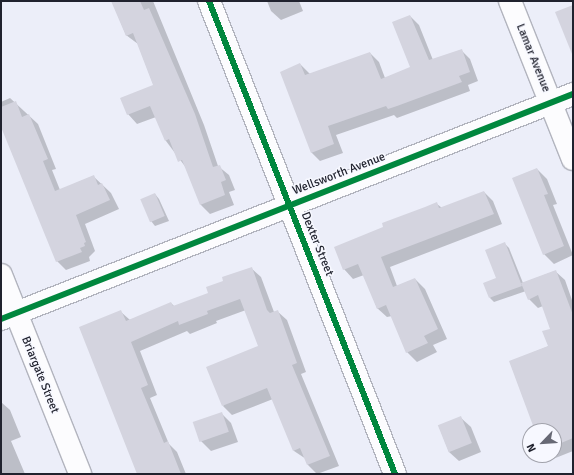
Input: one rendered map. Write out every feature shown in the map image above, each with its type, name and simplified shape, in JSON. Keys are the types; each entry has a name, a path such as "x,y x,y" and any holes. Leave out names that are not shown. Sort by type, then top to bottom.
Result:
{"street":[{"name":"Dexter Street","path":"209,1 395,474"},
{"name":"Lamar Avenue","path":"510,1 573,159"},
{"name":"Wellsworth Avenue","path":"8,317 573,94"},
{"name":"Briargate Street","path":"1,275 8,317 80,474"}],"building":[{"path":"111,1 140,1 144,10 149,8 195,114 213,167 220,165 226,180 221,182 225,195 200,205 182,160 178,162 169,139 165,141 150,106 127,115 120,98 153,85 133,33 126,36"},
{"path":"573,5 573,54 572,54 555,12"},
{"path":"410,15 429,60 462,49 470,72 459,76 462,82 388,109 386,106 328,126 334,144 311,153 280,72 300,63 305,75 370,52 381,79 410,67 392,22"},
{"path":"16,101 22,117 29,114 48,159 43,161 55,191 94,175 98,185 102,183 110,200 76,215 86,242 84,243 85,246 80,248 82,252 56,262 1,127 1,107"},
{"path":"537,168 548,194 544,195 564,246 543,255 512,178"},
{"path":"484,191 494,214 381,257 393,287 415,278 438,329 424,336 428,343 406,353 386,305 377,309 358,264 343,270 334,247 383,227 382,223 437,202 439,208"},
{"path":"155,193 165,216 150,222 140,199"},
{"path":"505,242 522,286 489,298 483,283 496,278 485,250"},
{"path":"252,267 267,310 270,313 278,310 297,363 292,365 330,456 307,465 300,448 293,451 267,388 222,406 206,367 258,346 240,299 207,311 208,314 179,325 178,321 131,342 148,385 141,388 164,443 168,441 181,474 137,474 79,327 121,310 126,321 171,302 173,306 208,293 206,287 223,281 222,277"},
{"path":"556,270 573,315 573,438 562,443 562,423 532,423 509,361 548,346 542,331 550,329 538,295 528,300 521,283"},
{"path":"222,412 229,432 200,442 193,422"},
{"path":"461,416 472,443 449,452 438,425"}],"cycle path":[{"path":"209,1 395,474"},
{"path":"1,319 573,94"}]}
